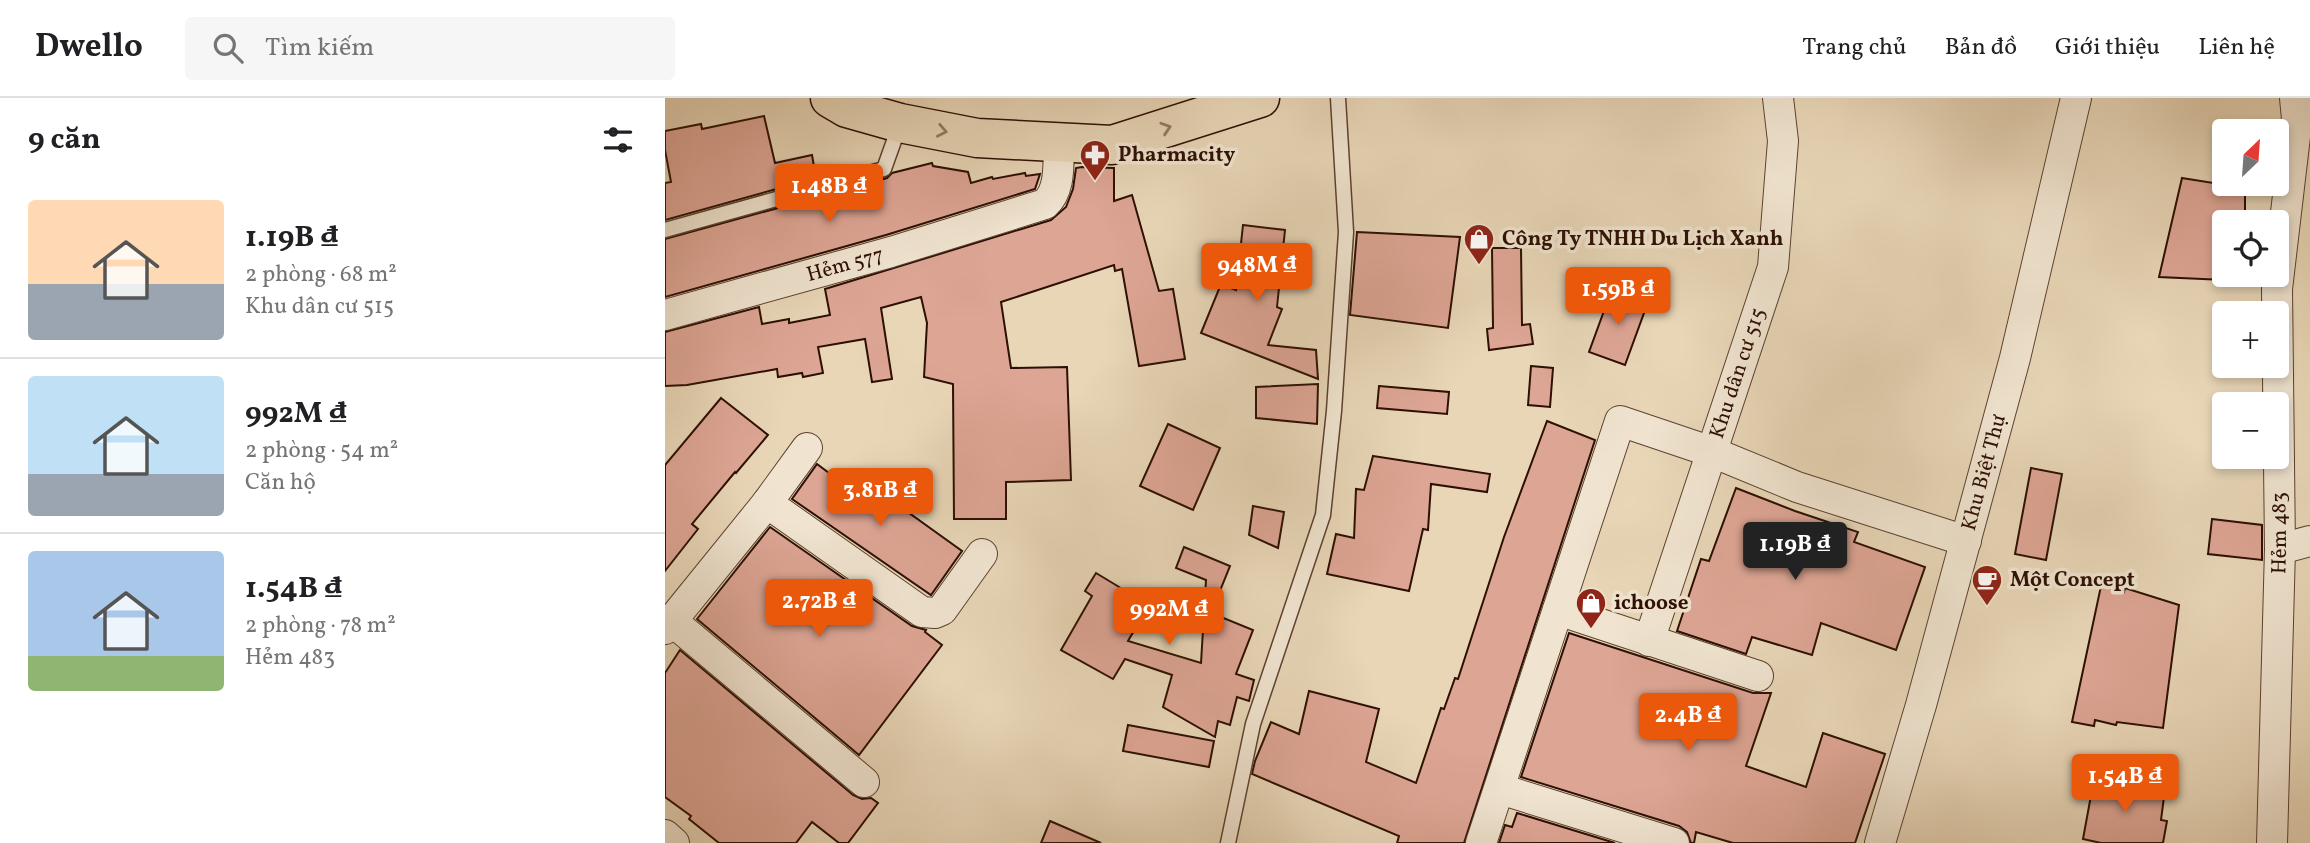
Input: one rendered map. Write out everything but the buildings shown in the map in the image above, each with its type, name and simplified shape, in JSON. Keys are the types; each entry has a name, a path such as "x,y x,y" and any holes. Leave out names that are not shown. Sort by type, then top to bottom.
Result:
{"main road":[{"path":"830,98 847,108 900,123 978,138 1112,145 1260,98"}],"street":[{"name":"Khu dân cư 515","path":"1649,641 1773,267 1783,141 1778,98"},
{"name":"Khu Biệt Thự","path":"1880,843 1921,705 2015,358 2075,98"},
{"name":"Hẻm 483","path":"2272,843 2280,549 2277,289 2297,119 2295,98"},
{"name":"Hẻm 577","path":"665,315 891,252 1045,204 1056,189 1059,144"},
{"path":"1481,843 1620,421 1711,452 1797,486 1966,541"},
{"path":"807,448 767,503 668,625 864,782"},
{"path":"767,503 922,612 935,613 943,610 982,554"},
{"path":"2280,549 2310,541"},
{"path":"1558,610 1758,676"},
{"path":"1500,789 1674,843"},
{"path":"665,835 674,843"}],"lane":[{"path":"1227,843 1253,724 1323,515 1334,411 1346,232 1338,98"},
{"path":"665,230 884,169 900,123"}],"place":[{"name":"Pharmacity","path":"1095,182"},
{"name":"Công Ty TNHH Du Lịch Xanh","path":"1479,266"},
{"name":"Một Concept","path":"1987,607"},
{"name":"ichoose","path":"1591,630"}]}
